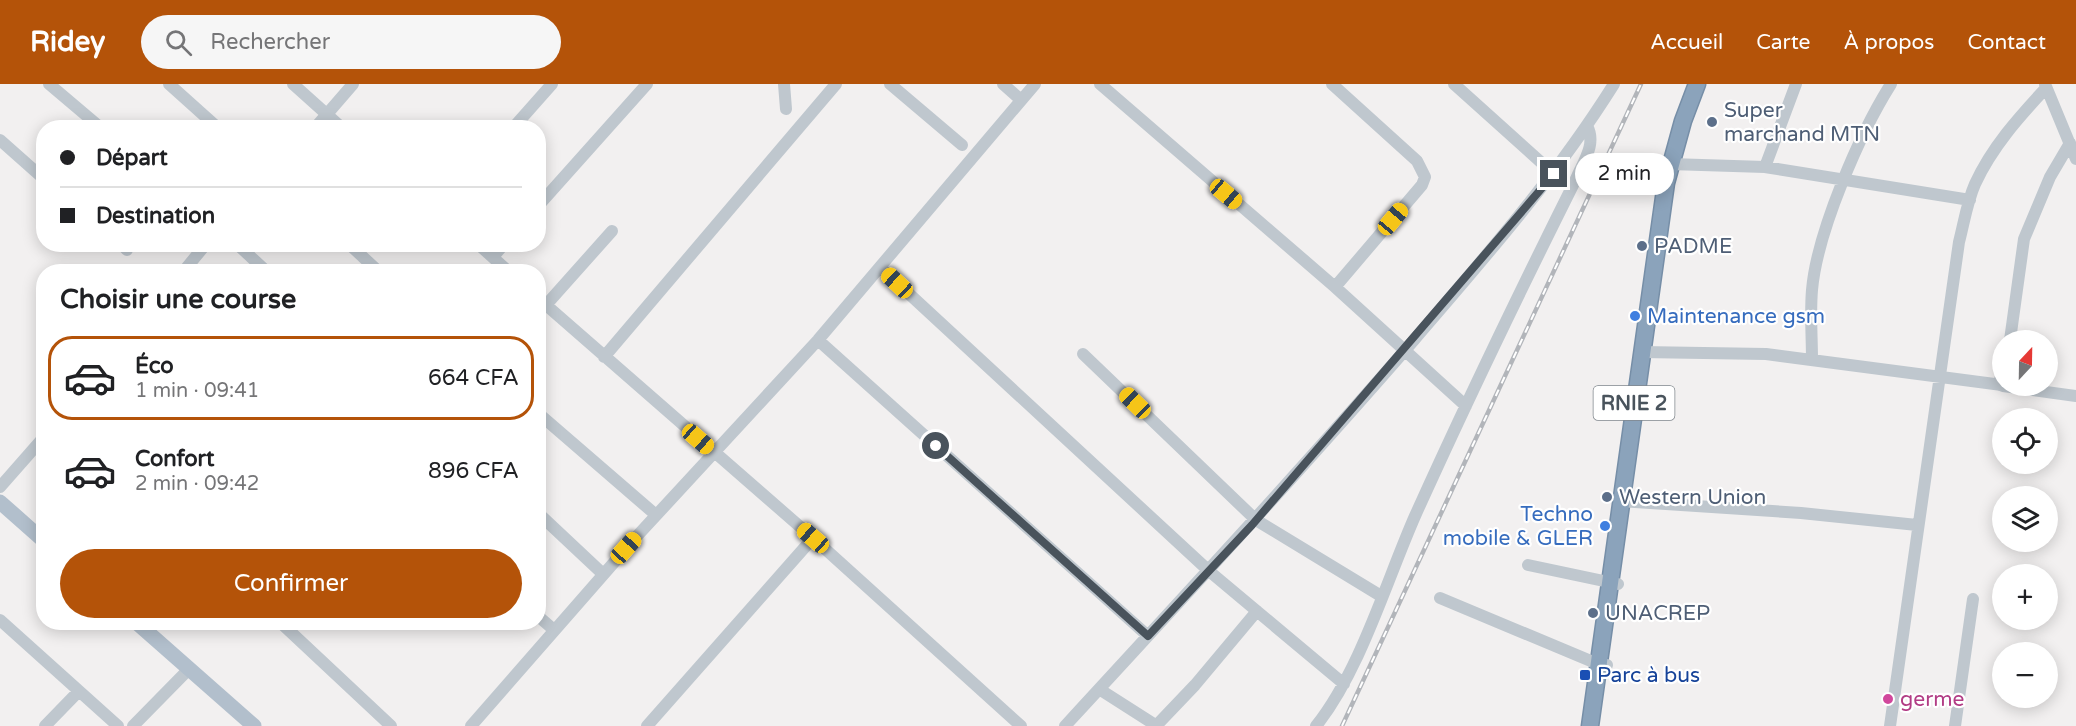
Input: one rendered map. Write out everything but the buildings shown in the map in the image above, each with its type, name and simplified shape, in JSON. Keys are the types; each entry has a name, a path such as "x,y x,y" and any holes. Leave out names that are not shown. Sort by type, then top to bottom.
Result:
{"highway":[{"name":"RNIE 2","path":"1590,726 1603,664 1646,352 1675,164 1701,85"},
{"name":"RNIE 2","path":"1599,726 1603,664"}],"main road":[{"path":"0,502 36,534"},
{"path":"145,630 254,726"}],"street":[{"path":"50,84 92,120"},
{"path":"169,84 209,120"},
{"path":"293,84 333,120"},
{"path":"322,120 353,84"},
{"path":"520,120 552,84"},
{"path":"546,197 647,84"},
{"path":"784,84 786,109"},
{"path":"604,357 836,84"},
{"path":"890,84 962,146"},
{"path":"1003,84 1021,100"},
{"path":"471,726 656,515 818,340 1035,84"},
{"path":"1332,84 1417,160 1425,177 1422,185 1335,287"},
{"path":"1454,84 1554,174"},
{"path":"1065,726 1256,520 1404,351 1554,174 1614,84"},
{"path":"1765,166 1796,84"},
{"path":"1812,360 1812,290 1815,270 1844,181 1867,125 1891,84"},
{"path":"1104,85 1335,287 1466,406"},
{"path":"1890,726 1938,377 1959,242 1970,200 1980,174 2004,136 2046,86 2076,159"},
{"path":"1316,726 1344,684 1466,406 1580,170 1592,142 1592,135 1587,126"},
{"path":"0,140 36,172"},
{"path":"2011,330 2024,239 2049,177 2070,143"},
{"path":"1675,164 1765,166 1844,181 1970,200"},
{"path":"546,298 612,231"},
{"path":"190,264 199,252"},
{"path":"246,252 258,264"},
{"path":"358,252 370,264"},
{"path":"487,252 500,264"},
{"path":"493,257 497,252"},
{"path":"880,267 1209,571 1344,684"},
{"path":"546,306 813,538 1021,726"},
{"path":"818,340 1148,636"},
{"path":"1646,352 1766,354 1992,384"},
{"path":"1083,354 1256,520 1381,596"},
{"path":"2058,393 2076,396"},
{"path":"546,420 656,515"},
{"path":"0,487 36,446"},
{"path":"1625,502 1801,513 1917,525"},
{"path":"546,521 603,574"},
{"path":"647,726 813,538"},
{"path":"1528,564 1614,584"},
{"path":"1440,598 1603,664"},
{"path":"1955,726 1973,599"},
{"path":"1099,689 1156,726 1195,685 1257,611"},
{"path":"0,620 118,726"},
{"path":"546,623 554,630"},
{"path":"289,630 391,726"},
{"path":"133,726 189,669"},
{"path":"45,726 79,691"},
{"path":"1306,726 1325,715"}],"railway":[{"path":"1342,726 1641,84"}],"place":[{"name":"Super marchand MTN","path":"1712,122"},
{"name":"PADME","path":"1642,246"},
{"name":"Maintenance gsm","path":"1635,316"},
{"name":"Western Union","path":"1607,497"},
{"name":"Techno mobile & GLER","path":"1605,526"},
{"name":"UNACREP","path":"1593,613"},
{"name":"Parc à bus","path":"1585,675"},
{"name":"germe","path":"1888,699"}],"route":[{"path":"936,446 1148,636 1252,525 1390,368 1554,174"}]}
